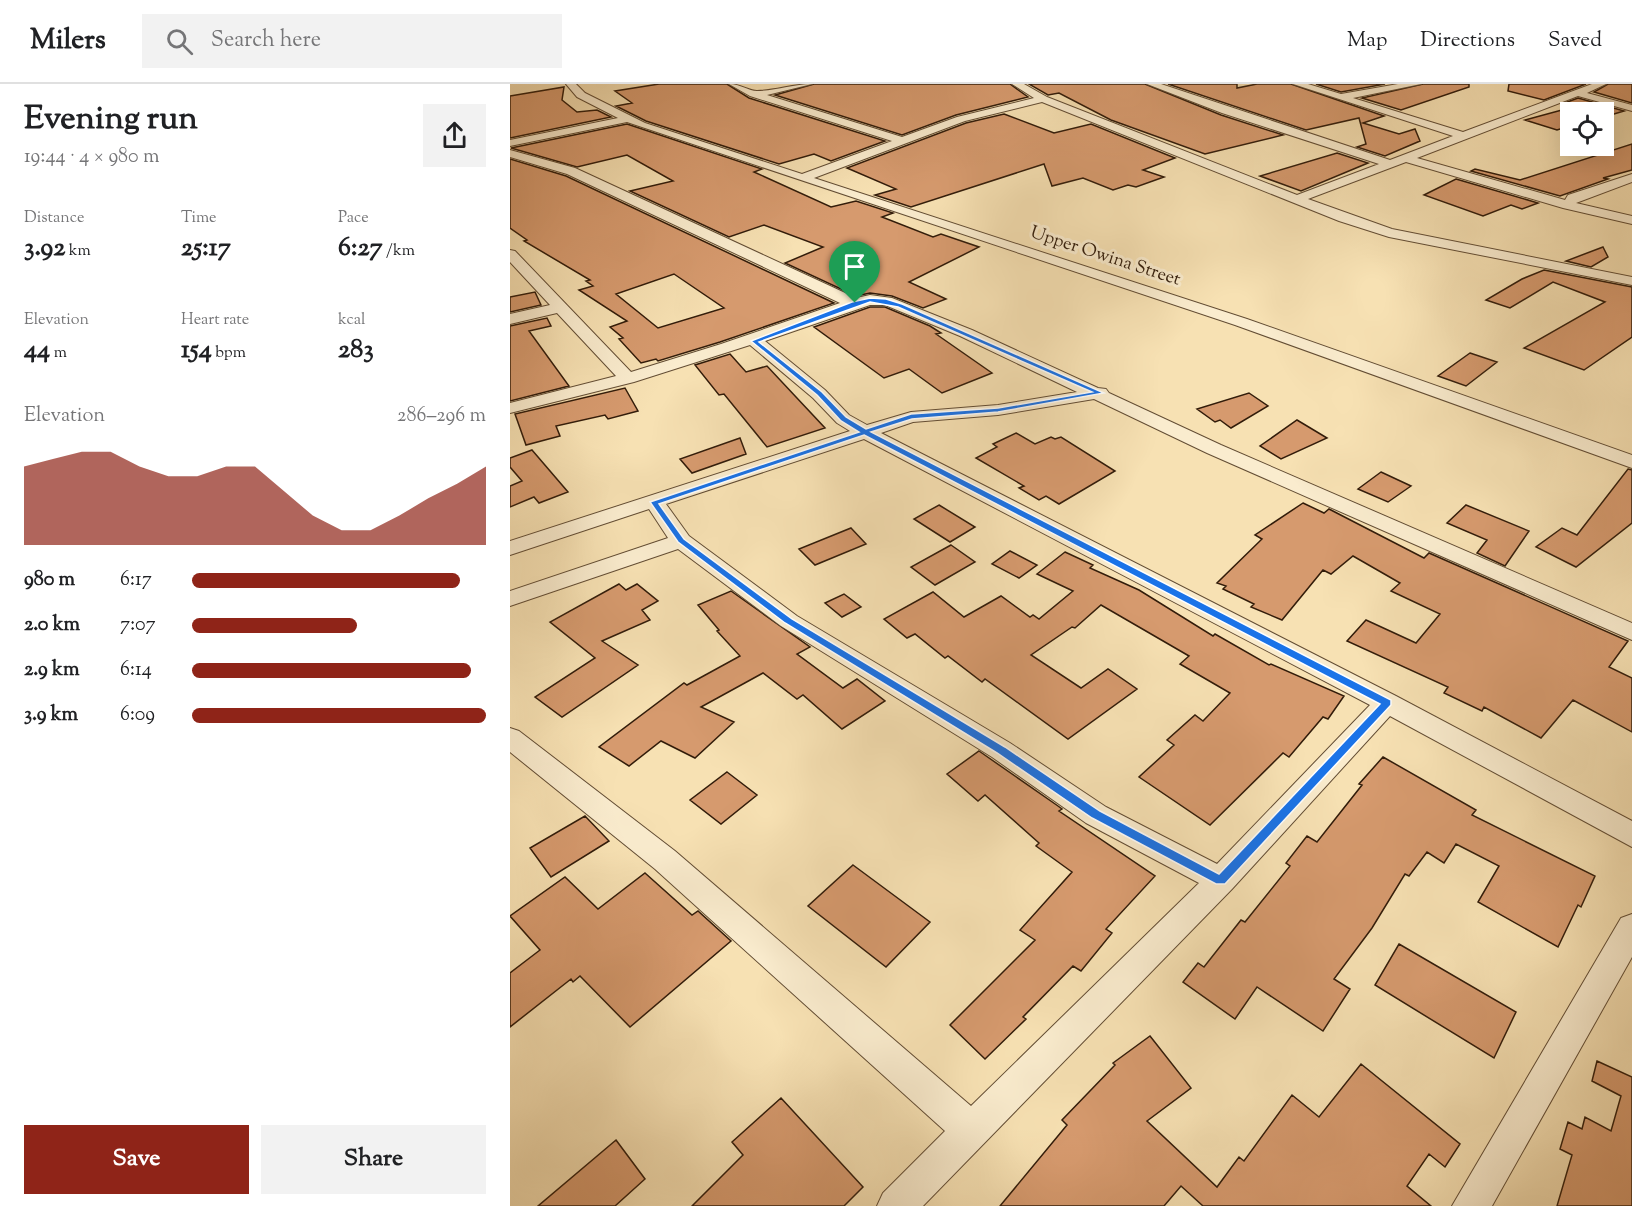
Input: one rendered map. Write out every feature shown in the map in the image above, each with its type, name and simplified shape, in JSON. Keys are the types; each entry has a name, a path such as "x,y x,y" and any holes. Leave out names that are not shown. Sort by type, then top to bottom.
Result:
{"street":[{"name":"Upper Owina Street","path":"571,84 582,95 628,119 1241,322 1632,462"},
{"path":"734,84 754,94 904,141"},
{"path":"754,94 807,84"},
{"path":"1017,84 1043,99 1389,233 1632,281"},
{"path":"1152,84 1226,111 1391,164"},
{"path":"1299,84 1464,136"},
{"path":"1339,97 1416,84"},
{"path":"1297,199 1601,84"},
{"path":"1577,93 1632,108"},
{"path":"802,178 973,115 1043,99"},
{"path":"510,143 628,119"},
{"path":"510,153 523,159 568,169 763,264 855,303"},
{"path":"1406,158 1568,205 1632,220"},
{"path":"1568,205 1574,198 1632,178"},
{"path":"510,254 628,378"},
{"path":"510,408 628,378 755,341 855,303 870,300 886,301 900,305 1100,393 1214,449 1632,632"},
{"path":"510,319 562,307"},
{"path":"755,341 819,394 843,419 865,432 1387,703 1632,836"},
{"path":"510,548 911,417 998,410 1100,393"},
{"path":"654,502 681,541 789,621 1001,750 1096,815 1221,880"},
{"path":"510,599 681,541"},
{"path":"896,1206 1221,880 1387,703"},
{"path":"510,738 665,860 971,1130"},
{"path":"1471,1206 1632,928"}],"building":[{"path":"659,84 727,84 749,98 885,141 831,161 814,154 779,164 646,121 616,106 632,103 615,91"},
{"path":"814,84 1010,84 1028,97 956,115 902,135 775,95"},
{"path":"1029,84 1145,84 1221,115 1283,135 1205,154 1111,120 1059,93 1048,95"},
{"path":"1168,84 1237,84 1237,88 1257,84 1291,84 1384,116 1363,123 1399,134 1415,129 1420,141 1385,156 1357,147 1366,144 1359,118 1306,130"},
{"path":"1316,84 1385,84 1341,92"},
{"path":"1423,84 1469,84 1469,87 1401,110 1362,98"},
{"path":"1509,84 1586,84 1544,100 1508,91"},
{"path":"1608,84 1632,84 1632,103 1594,92"},
{"path":"564,87 562,100 577,112 597,110 611,117 510,138 510,96"},
{"path":"1578,98 1592,102 1567,102"},
{"path":"1614,108 1624,111 1614,114"},
{"path":"1560,111 1560,129 1557,130 1525,120"},
{"path":"1004,114 1054,133 1091,124 1175,158 1143,170 1164,177 1136,187 1128,185 1113,190 1083,178 1052,186 1044,164 911,207 875,195 896,189 847,168 966,123"},
{"path":"627,124 762,169 754,172 831,207 856,201 893,213 882,217 933,237 941,234 979,247 909,282 946,299 923,308 892,296 870,293 856,296 785,263 823,247 764,225 729,237 630,191 673,181 627,155 577,167 511,148"},
{"path":"1632,144 1632,170 1603,178 1608,179 1560,196 1471,171 1475,169 1520,180 1595,156 1614,156 1614,150"},
{"path":"1337,153 1368,163 1301,191 1260,176"},
{"path":"510,159 566,176 834,303 720,342 658,361 656,359 641,363 619,339 623,338 610,327 627,321 579,290 593,286 586,281 590,280 524,241 527,240 510,228","holes":["674,274 724,308 658,328 616,294"]},
{"path":"1456,179 1538,203 1522,209 1511,205 1483,216 1424,195"},
{"path":"1603,247 1608,257 1591,267 1566,261"},
{"path":"1544,270 1632,287 1632,337 1584,370 1524,348 1605,302 1553,282 1510,308 1486,300 1522,279"},
{"path":"535,292 541,305 510,312 510,297"},
{"path":"870,307 885,307 930,326 941,333 936,334 992,373 942,393 909,369 884,378 814,327"},
{"path":"547,318 551,326 529,331 569,386 510,401 510,326"},
{"path":"1470,353 1497,362 1466,386 1438,376"},
{"path":"730,354 746,372 767,366 825,428 767,447 724,394 719,395 695,365"},
{"path":"625,388 638,411 608,419 605,415 556,426 560,436 526,445 515,414"},
{"path":"1249,393 1268,406 1231,428 1220,420 1215,422 1197,409"},
{"path":"1297,420 1327,438 1281,459 1260,446"},
{"path":"1016,433 1035,444 1051,437 1055,439 1061,437 1115,471 1059,504 1046,496 1039,500 1019,488 1024,486 976,458 997,447 993,444"},
{"path":"740,438 746,454 692,473 680,459"},
{"path":"532,450 568,492 539,503 534,497 510,507 510,486 522,481 510,467 510,458"},
{"path":"1628,469 1632,470 1632,523 1576,567 1536,547 1562,528 1577,535"},
{"path":"1381,472 1411,486 1388,502 1358,489"},
{"path":"1303,503 1324,513 1329,509 1424,558 1429,553 1628,641 1609,667 1632,678 1632,732 1573,700 1541,738 1484,707 1482,711 1444,693 1448,687 1347,641 1366,620 1416,643 1440,614 1391,591 1400,583 1353,556 1331,574 1323,570 1282,620 1251,607 1254,604 1223,589 1226,586 1217,583 1262,539 1255,535"},
{"path":"939,505 975,527 950,542 914,519"},
{"path":"1466,505 1529,531 1505,566 1477,553 1487,540 1447,523"},
{"path":"851,528 866,544 815,565 799,549"},
{"path":"951,545 975,562 935,585 911,567"},
{"path":"1010,551 1037,565 1019,578 992,564"},
{"path":"1065,552 1093,565 1090,568 1139,590 1213,636 1215,634 1269,665 1344,696 1328,719 1323,717 1289,757 1283,753 1210,825 1139,777 1174,745 1167,740 1195,715 1203,721 1230,693 1180,664 1189,656 1101,605 1075,628 1072,627 1031,655 1081,688 1108,669 1137,689 1068,739 985,679 982,682 948,656 945,658 915,634 907,638 884,619 933,592 964,617 1001,596 1030,617 1033,615 1039,619 1073,591 1037,574"},
{"path":"619,584 626,590 637,584 658,601 642,610 650,620 602,641 638,665 562,717 535,697 595,658 550,622"},
{"path":"731,591 810,647 797,654 843,688 857,679 885,701 842,729 803,695 797,699 763,673 701,707 734,722 695,758 661,741 629,766 599,747 684,683 687,685 740,656 717,631 719,630 698,605"},
{"path":"844,594 861,607 842,617 825,603"},
{"path":"979,751 1062,809 1059,811 1155,876 1106,929 1112,933 1081,971 1073,966 1023,1017 1026,1019 985,1059 950,1025 1035,940 1020,930 1072,872 1036,846 1039,843 985,795 978,801 947,774"},
{"path":"1383,757 1476,810 1472,815 1595,876 1581,907 1578,905 1558,947 1478,902 1499,866 1456,844 1444,863 1427,852 1409,876 1405,874 1372,928 1334,979 1350,989 1323,1031 1257,987 1235,1019 1183,982 1198,963 1204,967 1241,920 1245,922 1290,866 1286,863 1307,836 1317,842 1362,785 1359,784"},
{"path":"727,772 757,795 721,824 690,800"},
{"path":"585,816 609,841 551,877 530,848"},
{"path":"853,865 930,922 886,967 808,906"},
{"path":"645,873 692,915 698,911 731,941 630,1027 580,976 573,982 571,979 510,1027 510,973 540,950 510,916 565,877 598,909"},
{"path":"1399,944 1516,1012 1494,1058 1375,985"},
{"path":"1150,1036 1191,1088 1147,1121 1217,1187 1239,1157 1244,1161 1292,1095 1319,1117 1361,1064 1460,1144 1445,1167 1429,1154 1407,1186 1431,1206 1203,1206 1181,1186 1164,1206 1000,1206 1067,1125 1062,1120 1115,1065 1113,1063"},
{"path":"1597,1061 1632,1077 1632,1206 1557,1206 1572,1155 1560,1149 1568,1122 1582,1129 1585,1117 1611,1131 1621,1096 1592,1081"},
{"path":"781,1098 863,1187 844,1206 692,1206 743,1155 732,1142"},
{"path":"616,1140 645,1179 615,1206 538,1206"}],"route":[{"path":"855,303 755,341 819,394 843,419 865,432 1387,703 1221,880 1096,815 1001,750 789,621 681,541 654,502 865,432 911,417 998,410 1100,393 900,305 870,300 855,303"}]}
